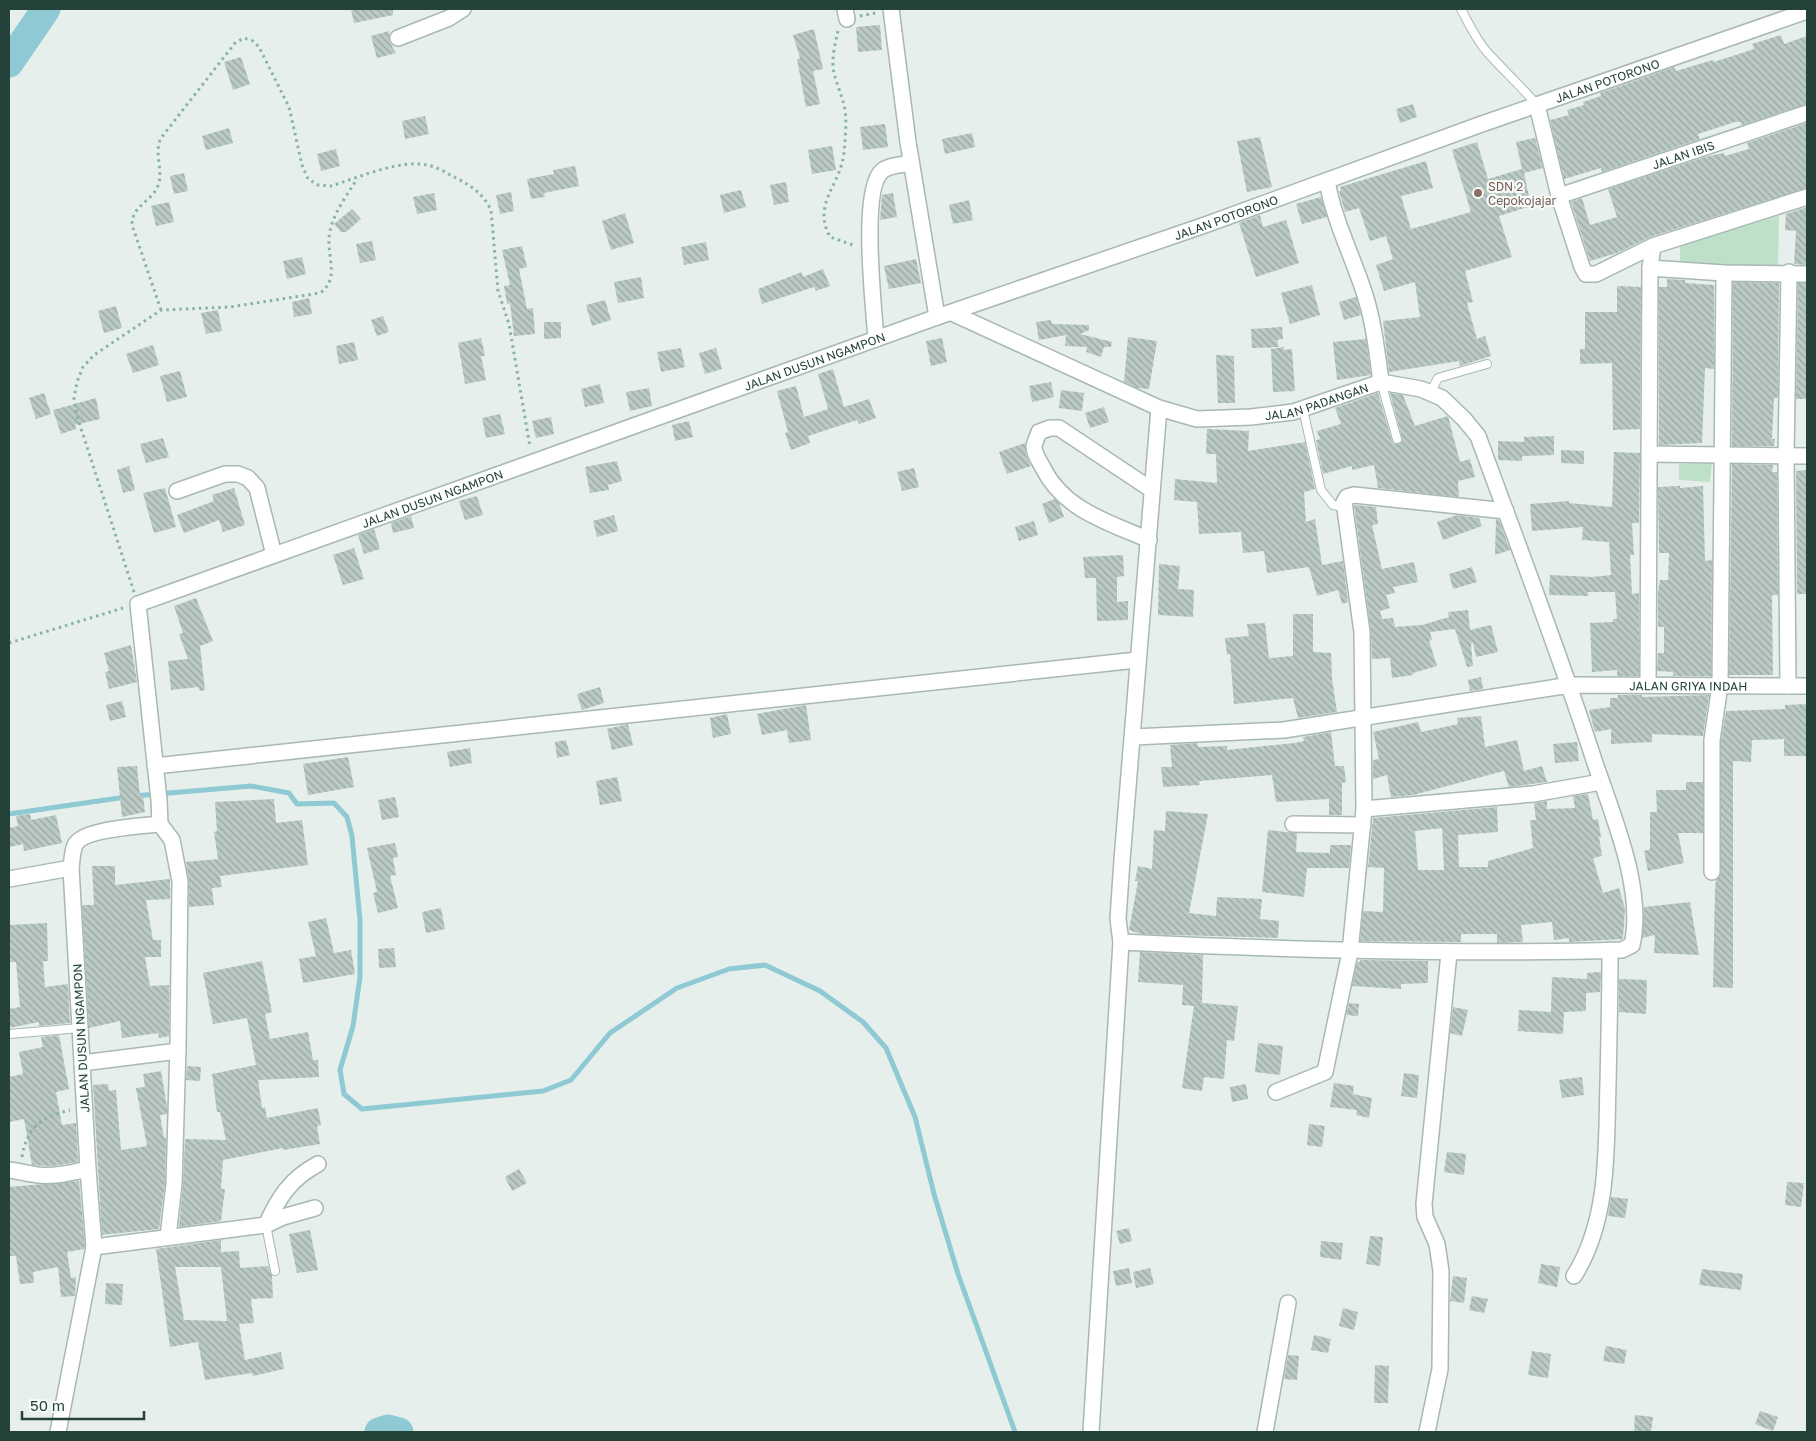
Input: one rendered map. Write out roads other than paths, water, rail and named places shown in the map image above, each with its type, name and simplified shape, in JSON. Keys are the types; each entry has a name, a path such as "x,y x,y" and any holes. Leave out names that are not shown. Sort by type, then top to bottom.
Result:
{"street":[{"path":"398,38 449,18 463,9"},
{"path":"892,10 911,163 937,317"},
{"name":"JALAN POTORONO","path":"937,317 1807,11"},
{"path":"1537,105 1559,196 1586,274 1596,274 1653,246 1807,197"},
{"name":"JALAN IBIS","path":"1559,196 1807,113"},
{"path":"876,339 870,251 871,214 875,181 882,171 911,163"},
{"path":"1327,181 1331,203 1365,295 1375,334 1381,382"},
{"path":"1648,684 1650,268 1653,246"},
{"path":"1650,268 1807,274"},
{"path":"1712,872 1712,740 1720,685 1724,272"},
{"path":"1788,686 1786,456 1789,272"},
{"name":"JALAN PADANGAN","path":"952,312 1159,408 1197,419 1251,417 1303,409 1381,382 1421,388 1442,398 1478,436 1570,686 1626,856 1633,898 1635,932 1632,945 1622,950 1610,950"},
{"name":"JALAN DUSUN NGAMPON","path":"155,766 138,604 937,317"},
{"path":"1091,1432 1120,942 1118,919 1133,736 1137,660 1149,540 1159,408"},
{"path":"1149,540 1089,514 1063,498 1047,476 1037,457 1034,447 1039,432 1050,428 1059,428 1152,490"},
{"path":"1649,454 1722,453 1807,456"},
{"path":"177,491 225,474 238,474 248,478 257,488 274,555"},
{"path":"1276,1092 1325,1072 1350,952 1364,809 1362,632 1344,502 1347,497 1354,495 1506,511"},
{"path":"168,1237 174,1184 180,881 172,840 160,824 155,766 1137,660"},
{"name":"JALAN GRIYA INDAH","path":"1133,736 1284,730 1472,699 1570,686 1648,684 1807,686"},
{"path":"1364,809 1533,794 1601,782"},
{"name":"JALAN DUSUN NGAMPON","path":"58,1432 94,1247 71,868 75,844 82,838 95,833 160,824"},
{"path":"1293,824 1363,825"},
{"path":"9,879 71,868"},
{"path":"1120,942 1350,952 1449,953 1610,950 1606,1171 1598,1214 1586,1251 1574,1276"},
{"path":"1427,1432 1440,1369 1441,1271 1440,1257 1425,1217 1424,1204 1449,953"},
{"path":"82,1063 178,1051"},
{"path":"266,1225 276,1202 300,1173 318,1164"},
{"path":"16,1170 40,1175 66,1174 88,1169"},
{"path":"94,1247 266,1225 283,1217 315,1208"},
{"path":"1265,1432 1288,1303"}],"lane":[{"path":"1461,9 1476,36 1488,52 1513,76 1537,105"},
{"path":"1430,393 1438,378 1487,364"},
{"path":"1381,382 1397,439"},
{"path":"1303,409 1321,490 1333,505 1345,507"},
{"path":"9,1034 80,1028"},
{"path":"266,1225 275,1271"}],"waterway":[{"path":"9,63 46,9"},
{"path":"134,796 251,786 289,793 297,804 334,803 347,817 352,836 360,920 360,977 353,1026 340,1070 344,1094 362,1109 543,1091 571,1080 610,1033 677,988 729,969 765,965 820,991 863,1022 886,1048 915,1117 934,1194 958,1274 1015,1432"},
{"path":"9,814 126,797"},
{"path":"379,1432 388,1429 399,1432"}],"place":[{"name":"SDN 2 Cepokojajar","path":"1478,193"}]}
